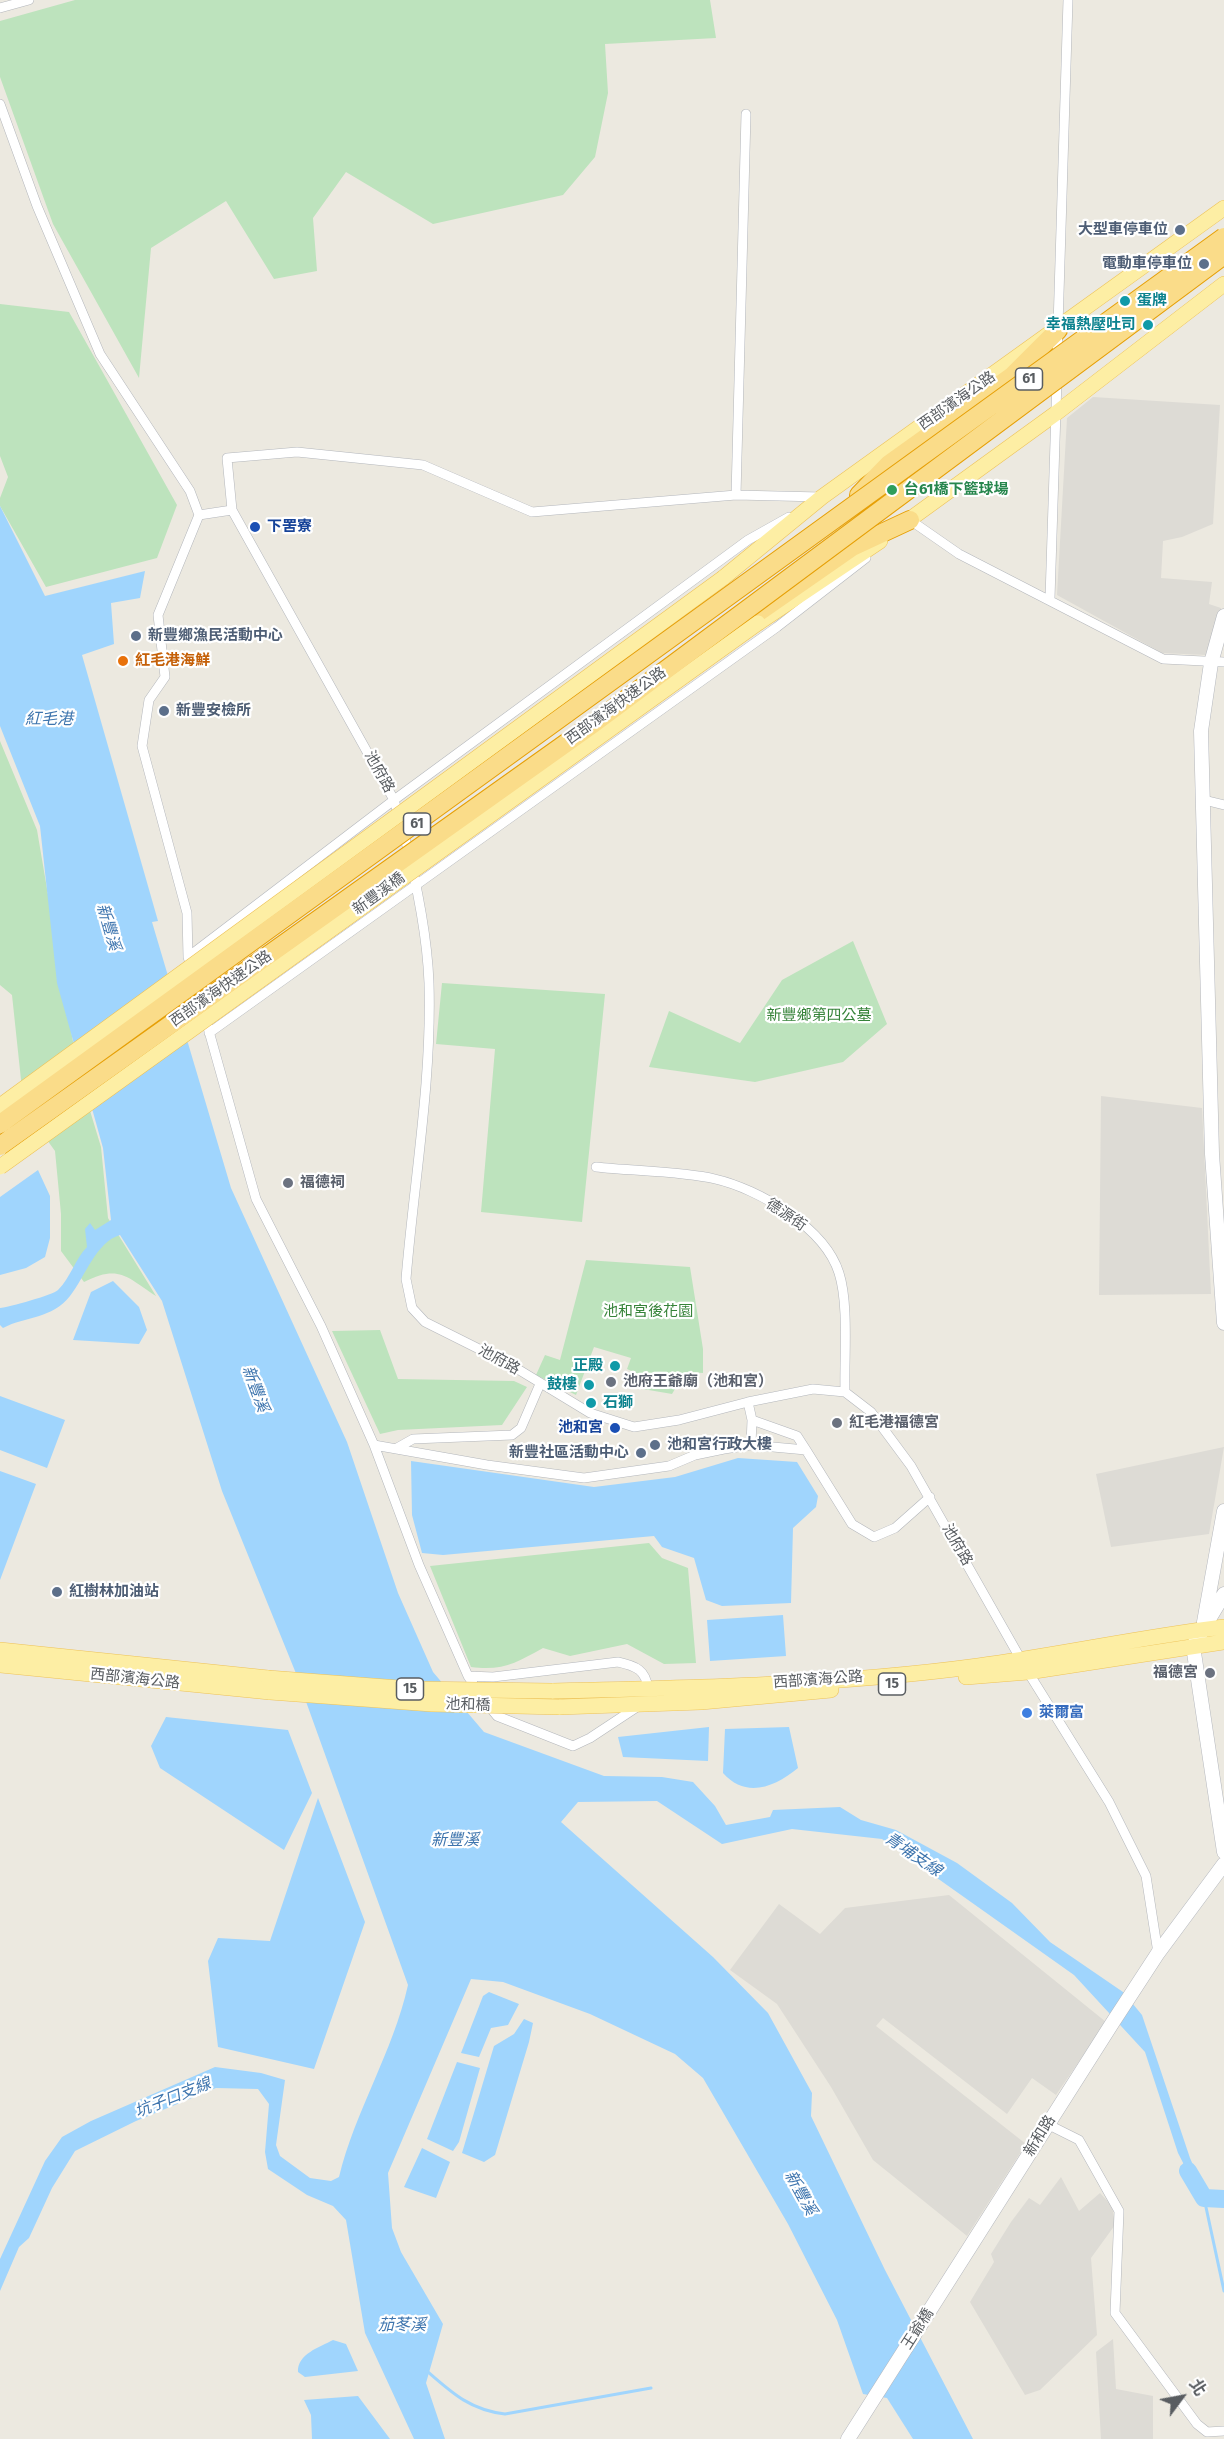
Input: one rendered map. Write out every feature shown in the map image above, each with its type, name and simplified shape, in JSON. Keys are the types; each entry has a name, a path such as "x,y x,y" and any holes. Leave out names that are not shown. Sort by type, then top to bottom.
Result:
{"highway":[{"name":"西部濱海快速公路","path":"0,1124 1224,237"},
{"name":"西部濱海快速公路","path":"0,1146 593,724 1224,255"},
{"path":"833,521 889,465 1012,376 1058,330"},
{"path":"593,724 692,659 852,547 910,520"}],"main road":[{"name":"西部濱海公路","path":"0,1107 723,578 822,497 1058,330 1224,208"},
{"name":"61","path":"910,520 1056,414 1224,284"},
{"path":"1194,306 1224,294"},
{"name":"新豐溪橋","path":"0,1167 758,624 910,520"},
{"name":"西部濱海公路","path":"552,1691 648,1689 827,1680 977,1666 1025,1665 1224,1627"},
{"name":"西部濱海公路","path":"559,1707 701,1702 1224,1642"},
{"name":"西部濱海公路","path":"0,1650 269,1685"},
{"name":"西部濱海公路","path":"0,1665 269,1685"},
{"name":"池和橋","path":"269,1685 552,1691"},
{"name":"池和橋","path":"269,1685 432,1704 559,1707"}],"street":[{"path":"0,8 29,0"},
{"path":"1050,598 1068,0"},
{"path":"0,104 37,206 100,354 190,491 199,515 158,615 165,677 149,700 142,746 187,913 188,957 256,1199 321,1326 374,1445 419,1565 468,1677 497,1716 573,1746 590,1738 642,1704"},
{"path":"736,495 746,114"},
{"path":"199,515 232,510 227,458 297,452 423,465 532,512 736,495 822,497"},
{"path":"188,957 394,800 748,540 822,497"},
{"name":"池府路","path":"232,510 394,800 417,885 429,981 429,1015 424,1095 406,1279 412,1308 425,1322 511,1365 590,1413 634,1426 679,1420 748,1402 813,1389 845,1392 871,1412 911,1466 930,1497 1025,1665 1109,1802 1146,1876 1158,1953"},
{"path":"209,1033 777,627 848,573 910,520 959,554 1050,598 1163,659 1218,662"},
{"path":"1224,616 1218,662 1201,731 1212,1154 1224,1323"},
{"path":"1204,800 1224,805"},
{"path":"219,934 262,996"},
{"name":"德源街","path":"596,1167 714,1178 778,1207 807,1227 822,1242 839,1272 843,1289 845,1392"},
{"path":"397,1448 413,1439 512,1435 521,1428 540,1384"},
{"path":"748,1402 752,1420 751,1445"},
{"path":"752,1420 797,1436 852,1524 874,1537 895,1528 930,1497"},
{"path":"374,1445 487,1465 584,1478 669,1466 695,1455 751,1445 806,1450"},
{"path":"1202,1630 1224,1511"},
{"path":"1224,1594 1193,1646 1224,1852"},
{"path":"468,1677 493,1677 618,1662 637,1666 647,1677 648,1689"},
{"path":"486,1701 493,1677"},
{"path":"1158,1953 1224,1864"},
{"name":"新和路","path":"969,2251 1047,2124 1158,1953"},
{"path":"1047,2124 1079,2140 1119,2211 1115,2313 1197,2424 1207,2432 1224,2431"},
{"name":"王爺橋","path":"848,2439 969,2251"}],"shaded area":[{"path":"1093,397 1220,405 1213,524 1182,537 1163,541 1161,578 1212,582 1209,604 1221,608 1206,655 1162,653 1057,595 1067,418"},
{"path":"1101,1096 1202,1108 1211,1294 1099,1295"},
{"path":"1224,1447 1209,1534 1111,1547 1096,1474"},
{"path":"949,1895 1106,2022 1056,2095 1032,2078 1007,2114 883,2018 876,2026 1026,2144 967,2236 873,2160 831,2087 777,2004 730,1970 779,1904 820,1934 845,1908"},
{"path":"1061,2177 1079,2211 1100,2193 1112,2206 1115,2225 1091,2258 1097,2335 1040,2390 1025,2395 970,2302 994,2262 991,2254 1011,2222 1029,2198 1040,2205"},
{"path":"1113,2339 1116,2389 1153,2396 1153,2439 1101,2439 1096,2352"}],"green space":[{"path":"75,0 710,0 716,38 605,44 608,93 595,157 563,195 433,224 346,172 313,218 317,271 274,279 226,201 151,248 139,378 53,224 0,77 0,21"},
{"path":"0,304 69,312 177,505 157,558 46,587 0,506 0,498 8,477 0,456"},
{"path":"0,741 37,830 78,1071 101,1147 108,1218 156,1296 122,1275 106,1274 84,1282 61,1251 61,1214 55,1151 24,1108 12,995 0,985"},
{"name":"新豐鄉第四公墓","path":"853,941 887,1024 843,1062 755,1082 649,1067 669,1011 740,1043 782,980"},
{"path":"442,983 605,994 582,1222 481,1212 495,1049 436,1044"},
{"name":"池和宮後花園","path":"586,1260 690,1267 703,1349 703,1373 685,1372 672,1394 637,1388 640,1375 627,1369 631,1358 594,1347 576,1395 536,1375 545,1355 560,1360"},
{"path":"380,1330 398,1379 514,1381 527,1387 502,1425 398,1430 380,1434 332,1331"},
{"path":"649,1543 662,1558 688,1568 696,1663 664,1664 627,1644 570,1656 543,1648 509,1665 492,1668 471,1667 430,1566"}],"water":[{"name":"新豐溪","path":"0,506 45,596 145,571 140,598 111,603 114,644 82,655 158,921 152,922 231,1188 347,1442 398,1593 433,1672 484,1732 604,1776 662,1777 693,1782 715,1806 726,1825 770,1817 773,1810 840,1807 861,1820 896,1830 957,1863 1012,1903 1050,1942 1123,1992 1142,2015 1190,2158 1204,2190 1198,2192 1178,2153 1145,2052 1074,1975 882,1839 792,1829 722,1844 657,1801 578,1802 561,1822 713,1957 768,2013 812,2093 811,2116 885,2270 973,2439 913,2439 887,2398 863,2394 837,2320 788,2224 703,2078 675,2054 590,2014 503,1982 471,1979 388,2173 392,2228 401,2252 443,2324 426,2383 445,2439 414,2439 365,2333 346,2220 333,2206 307,2195 268,2169 265,2152 269,2104 258,2089 216,2088 136,2121 75,2151 52,2188 29,2238 19,2247 0,2291 0,2259 45,2161 62,2137 91,2121 215,2067 261,2073 285,2080 276,2145 280,2156 310,2178 331,2181 339,2177 354,2129 393,2034 408,1985 295,1671 222,1491 162,1301 120,1235 104,1245 70,1296 55,1309 3,1328 0,1325 0,1308 40,1298 58,1290 87,1247 85,1229 90,1223 95,1230 111,1220 103,1148 57,983 40,826 0,726"},
{"path":"38,1170 50,1196 50,1238 45,1257 26,1268 0,1275 0,1197"},
{"path":"113,1281 139,1307 147,1330 139,1344 73,1340 91,1292"},
{"path":"0,1396 65,1420 47,1468 0,1450"},
{"path":"738,1458 797,1462 818,1496 816,1507 793,1528 791,1603 722,1606 706,1600 694,1558 662,1547 654,1536 443,1555 422,1553 412,1515 411,1461 594,1487 675,1477"},
{"path":"0,1471 36,1484 0,1580"},
{"path":"783,1615 786,1656 710,1661 707,1620"},
{"path":"166,1717 288,1730 312,1793 284,1850 160,1768 151,1746"},
{"path":"709,1727 708,1761 623,1757 618,1737"},
{"path":"789,1727 798,1768 789,1775 770,1785 751,1788 741,1786 723,1773 725,1729"},
{"path":"318,1798 365,1922 314,2069 218,2047 208,1961 218,1938 270,1941"},
{"path":"489,1992 519,2004 508,2025 491,2028 479,2057 461,2053 483,1996"},
{"path":"524,2019 533,2023 529,2042 495,2155 484,2162 462,2153 494,2046 514,2034"},
{"path":"457,2062 480,2068 459,2142 453,2151 427,2139"},
{"path":"422,2148 450,2162 436,2198 404,2187"},
{"path":"333,2340 346,2344 358,2371 305,2377 298,2372 301,2360 305,2356"},
{"path":"358,2396 390,2439 312,2439 311,2415 304,2400"}],"waterway":[{"name":"青埔支線","path":"1188,2171 1204,2198 1224,2199"},
{"path":"1204,2198 1224,2291"},
{"path":"428,2372 454,2394 472,2405 505,2414 651,2388"}],"place":[{"name":"大型車停車位","path":"1180,230"},
{"name":"電動車停車位","path":"1204,264"},
{"name":"蛋牌","path":"1125,301"},
{"name":"幸福熱壓吐司","path":"1148,325"},
{"name":"台61橋下籃球場","path":"892,490"},
{"name":"下罟寮","path":"255,527"},
{"name":"新豐鄉漁民活動中心","path":"136,636"},
{"name":"紅毛港海鮮","path":"123,661"},
{"name":"新豐安檢所","path":"164,711"},
{"name":"福德祠","path":"288,1183"},
{"name":"正殿","path":"615,1366"},
{"name":"池府王爺廟（池和宮）","path":"611,1382"},
{"name":"鼓樓","path":"589,1385"},
{"name":"石獅","path":"591,1403"},
{"name":"紅毛港福德宮","path":"837,1423"},
{"name":"池和宮","path":"615,1428"},
{"name":"池和宮行政大樓","path":"655,1445"},
{"name":"新豐社區活動中心","path":"641,1453"},
{"name":"紅樹林加油站","path":"57,1592"},
{"name":"福德宮","path":"1210,1673"},
{"name":"萊爾富","path":"1027,1713"}],"water label":[{"name":"紅毛港","path":"49,720"},
{"name":"坑子口支線","path":"173,2098"},
{"name":"茄苳溪","path":"402,2326"}]}
